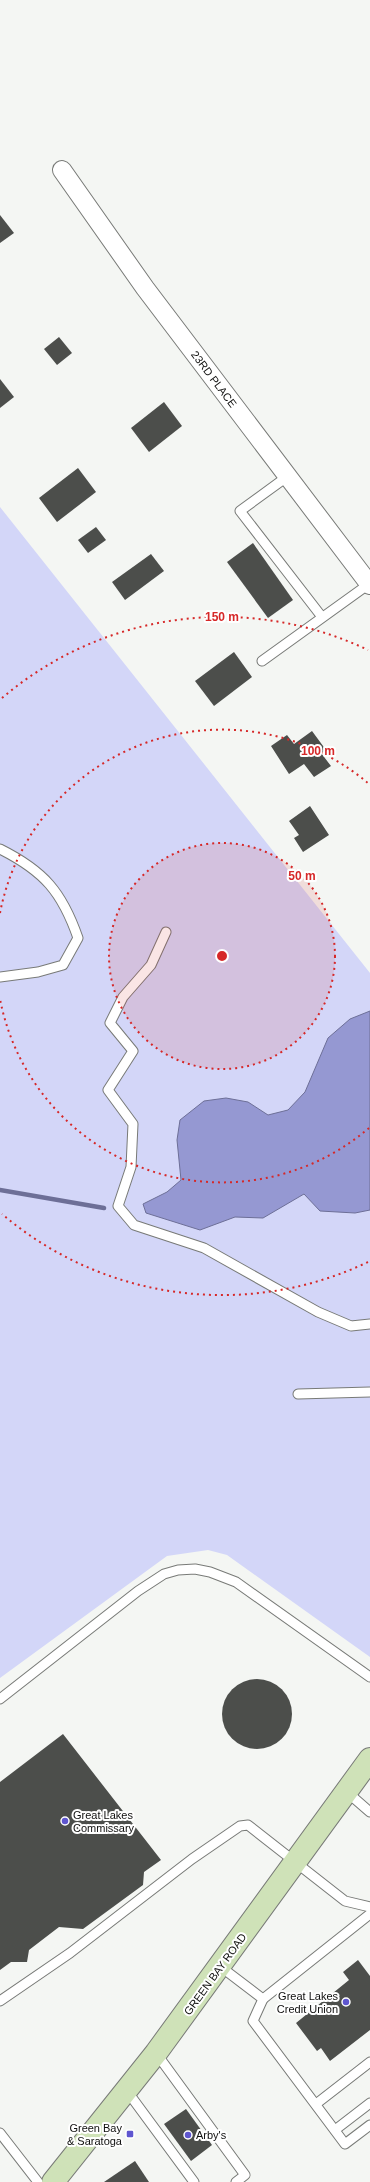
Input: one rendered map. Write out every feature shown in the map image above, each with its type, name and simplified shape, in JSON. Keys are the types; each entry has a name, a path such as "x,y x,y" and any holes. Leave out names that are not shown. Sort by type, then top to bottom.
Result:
{"main road":[{"name":"GREEN BAY ROAD","path":"53,2182 128,2091 221,1967 369,1762"}],"street":[{"name":"23RD PLACE","path":"62,170 145,288 370,584"}],"lane":[{"path":"288,476 240,511 322,617"},
{"path":"262,661 370,584"},
{"path":"0,849 48,880 68,910 78,938 63,965 38,972 0,977"},
{"path":"166,932 151,965 123,997 110,1023 133,1052 108,1090 133,1124 131,1166 118,1206 134,1225 204,1248 318,1312 350,1326 370,1324"},
{"path":"298,1394 370,1392"},
{"path":"0,1699 138,1591 164,1574 178,1570 210,1572 236,1582 370,1677"},
{"path":"346,1792 370,1812"},
{"path":"0,2001 70,1952 192,1859 240,1826 248,1825 345,1901 370,1907"},
{"path":"370,1914 263,1999 253,2021 345,2144 370,2125"},
{"path":"221,1967 263,1999"},
{"path":"156,2053 245,2175 236,2182"},
{"path":"316,2104 370,2062"},
{"path":"128,2091 194,2182"},
{"path":"335,2130 370,2103"},
{"path":"0,2133 38,2182"}],"shaded area":[{"path":"0,507 370,973 370,1657 227,1555 208,1550 167,1556 0,1678"}],"water":[{"path":"370,1011 370,1210 355,1213 320,1211 304,1194 263,1218 235,1217 200,1230 146,1213 143,1204 167,1192 181,1180 177,1140 180,1120 204,1101 226,1098 248,1102 268,1115 288,1110 305,1092 328,1038 350,1019"}],"building":[{"path":"0,215 14,233 0,243"},
{"path":"59,337 72,353 57,365 44,349"},
{"path":"0,379 14,397 0,408"},
{"path":"164,402 182,426 149,452 131,428"},
{"path":"78,468 96,492 57,522 39,498"},
{"path":"96,527 106,540 88,553 78,540"},
{"path":"253,543 293,600 268,618 227,562"},
{"path":"151,554 164,571 125,600 112,582"},
{"path":"234,652 252,677 214,706 195,681"},
{"path":"312,731 326,750 321,753 331,766 314,777 304,764 289,774 271,746 287,735 294,744"},
{"path":"310,806 329,835 303,852 294,838 299,835 289,821"},
{"path":"257,1679 276,1685 286,1695 292,1714 286,1733 276,1743 257,1749 238,1743 228,1733 222,1714 228,1695 238,1685"},
{"name":"Great Lakes Commissary","path":"63,1734 161,1860 144,1872 143,1885 83,1929 59,1927 29,1950 27,1962 11,1962 0,1970 0,1782"},
{"name":"Great Lakes Credit Union","path":"358,1960 370,1976 370,2030 330,2061 321,2048 317,2051 296,2023 349,1980 343,1972"},
{"name":"Arby's","path":"186,2109 212,2145 191,2161 164,2124"},
{"path":"135,2161 149,2182 104,2182"}],"waterway":[{"path":"0,1190 104,1208"}],"place":[{"name":"Great Lakes Commissary","path":"65,1821"},
{"name":"Great Lakes Credit Union","path":"346,2002"},
{"name":"Green Bay & Saratoga","path":"130,2134"},
{"name":"Arby's","path":"188,2135"}]}
